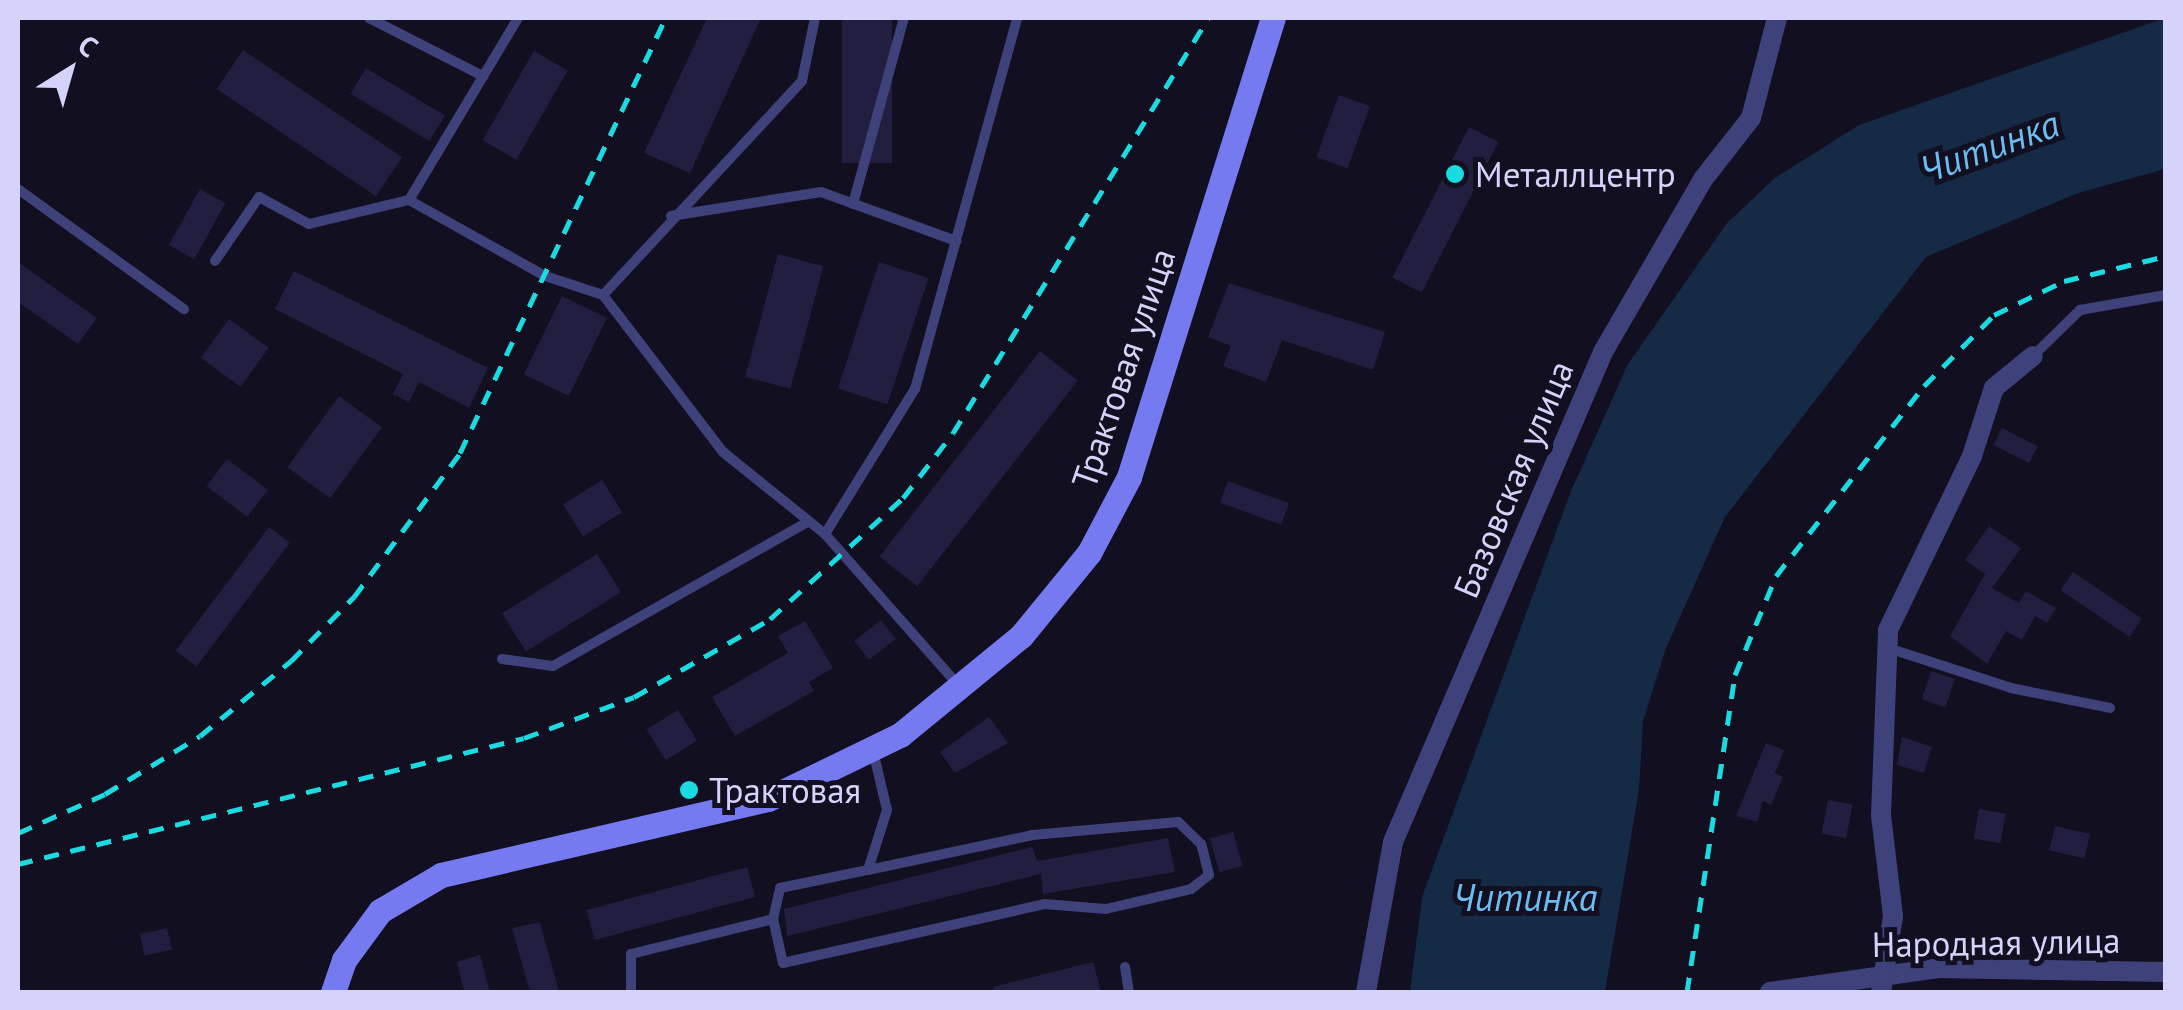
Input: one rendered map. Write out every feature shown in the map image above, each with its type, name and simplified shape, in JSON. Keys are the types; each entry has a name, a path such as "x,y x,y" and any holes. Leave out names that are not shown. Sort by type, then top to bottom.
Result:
{"main road":[{"name":"Трактовая улица","path":"333,992 344,960 380,911 442,875 768,799 873,752 1021,636 1078,567 1129,477 1273,18"}],"street":[{"name":"Базовская улица","path":"1366,992 1394,842 1603,352 1704,178 1751,118 1777,18"},
{"path":"1883,982 1893,916 1881,814 1888,630 1972,456 1994,388 2033,356"},
{"name":"Народная улица","path":"1770,992 1883,982 2166,972"}],"lane":[{"path":"369,18 483,76"},
{"path":"409,200 518,18"},
{"path":"603,296 670,216 802,81 814,18"},
{"path":"852,204 904,18"},
{"path":"825,534 916,389 1017,18"},
{"path":"18,189 184,309"},
{"path":"670,216 821,192 956,241"},
{"path":"215,261 259,197 308,224 409,200 545,276 603,296 723,452 825,534 960,687"},
{"path":"2033,356 2080,310 2166,295"},
{"path":"502,659 553,666 809,522"},
{"path":"1888,648 2011,688 2110,708"},
{"path":"868,870 887,810 873,752"},
{"path":"1178,822 1200,844 1209,875 1191,889 1106,908 1044,904 783,962 773,919 780,888 1033,835 1178,822"},
{"path":"632,992 630,954 773,919"},
{"path":"1124,966 1130,992"}],"water":[{"name":"Читинка","path":"2165,18 2165,169 2078,193 1926,257 1725,517 1666,648 1643,721 1639,790 1605,992 1410,992 1422,897 1571,491 1628,364 1727,223 1775,178 1859,125"}],"building":[{"path":"707,18 761,18 690,173 644,153"},
{"path":"842,18 892,18 892,163 842,163"},
{"path":"243,50 402,157 376,196 217,89"},
{"path":"534,51 568,70 516,160 482,140"},
{"path":"366,68 445,115 429,141 351,94"},
{"path":"1339,95 1370,106 1347,168 1316,157"},
{"path":"1469,127 1498,142 1422,293 1392,278"},
{"path":"200,189 225,203 194,259 169,245"},
{"path":"778,254 823,266 791,389 745,377"},
{"path":"18,262 97,318 78,344 18,302"},
{"path":"879,262 928,278 887,405 838,388"},
{"path":"294,271 488,368 469,408 419,382 409,402 393,394 403,374 275,309"},
{"path":"1229,283 1385,332 1373,370 1282,340 1266,382 1223,366 1231,346 1208,337"},
{"path":"562,296 607,318 569,396 524,374"},
{"path":"229,319 269,348 240,387 201,358"},
{"path":"1040,351 1078,381 917,586 879,557"},
{"path":"339,396 382,427 330,498 287,467"},
{"path":"2002,428 2038,446 2029,463 1993,445"},
{"path":"227,459 268,490 247,517 207,486"},
{"path":"602,480 622,512 583,537 563,504"},
{"path":"1228,481 1289,503 1281,525 1220,503"},
{"path":"1989,526 2021,548 1992,588 2019,603 2026,591 2056,608 2047,623 2035,616 2022,640 2006,631 1987,664 1950,636 1985,574 1965,560"},
{"path":"269,527 290,543 196,666 176,651"},
{"path":"597,554 621,592 526,652 502,613"},
{"path":"2073,572 2142,618 2130,637 2061,590"},
{"path":"881,620 896,639 869,660 854,641"},
{"path":"805,621 833,668 809,682 814,691 735,736 712,697 788,653 778,636"},
{"path":"1931,671 1955,679 1946,707 1922,700"},
{"path":"678,710 697,741 666,760 647,730"},
{"path":"989,717 1008,743 955,773 940,752"},
{"path":"1902,737 1932,747 1924,773 1897,765"},
{"path":"1766,743 1784,750 1775,773 1783,777 1771,805 1763,801 1757,822 1736,816"},
{"path":"1828,800 1853,805 1846,838 1822,833"},
{"path":"1979,809 2006,814 2000,843 1974,839"},
{"path":"2055,826 2090,834 2084,858 2049,850"},
{"path":"1233,832 1243,866 1220,872 1210,839"},
{"path":"1168,838 1175,872 1043,894 1041,874 787,936 784,909 1032,847 1037,861"},
{"path":"747,867 755,897 595,940 587,910"},
{"path":"540,922 559,992 530,992 512,928"},
{"path":"167,928 172,949 145,956 140,934"},
{"path":"480,955 490,992 464,992 457,962"},
{"path":"1093,962 1101,992 994,992 993,987"}],"railway":[{"path":"18,833 105,794 200,736 291,661 354,597 460,453 666,18"},
{"path":"18,864 524,738 634,697 770,619 903,498 953,433 1208,18"},
{"path":"1687,992 1735,675 1776,576 1924,386 1994,315 2064,281 2166,256"}],"place":[{"name":"Металлцентр","path":"1455,174"},
{"name":"Трактовая","path":"689,790"}]}
